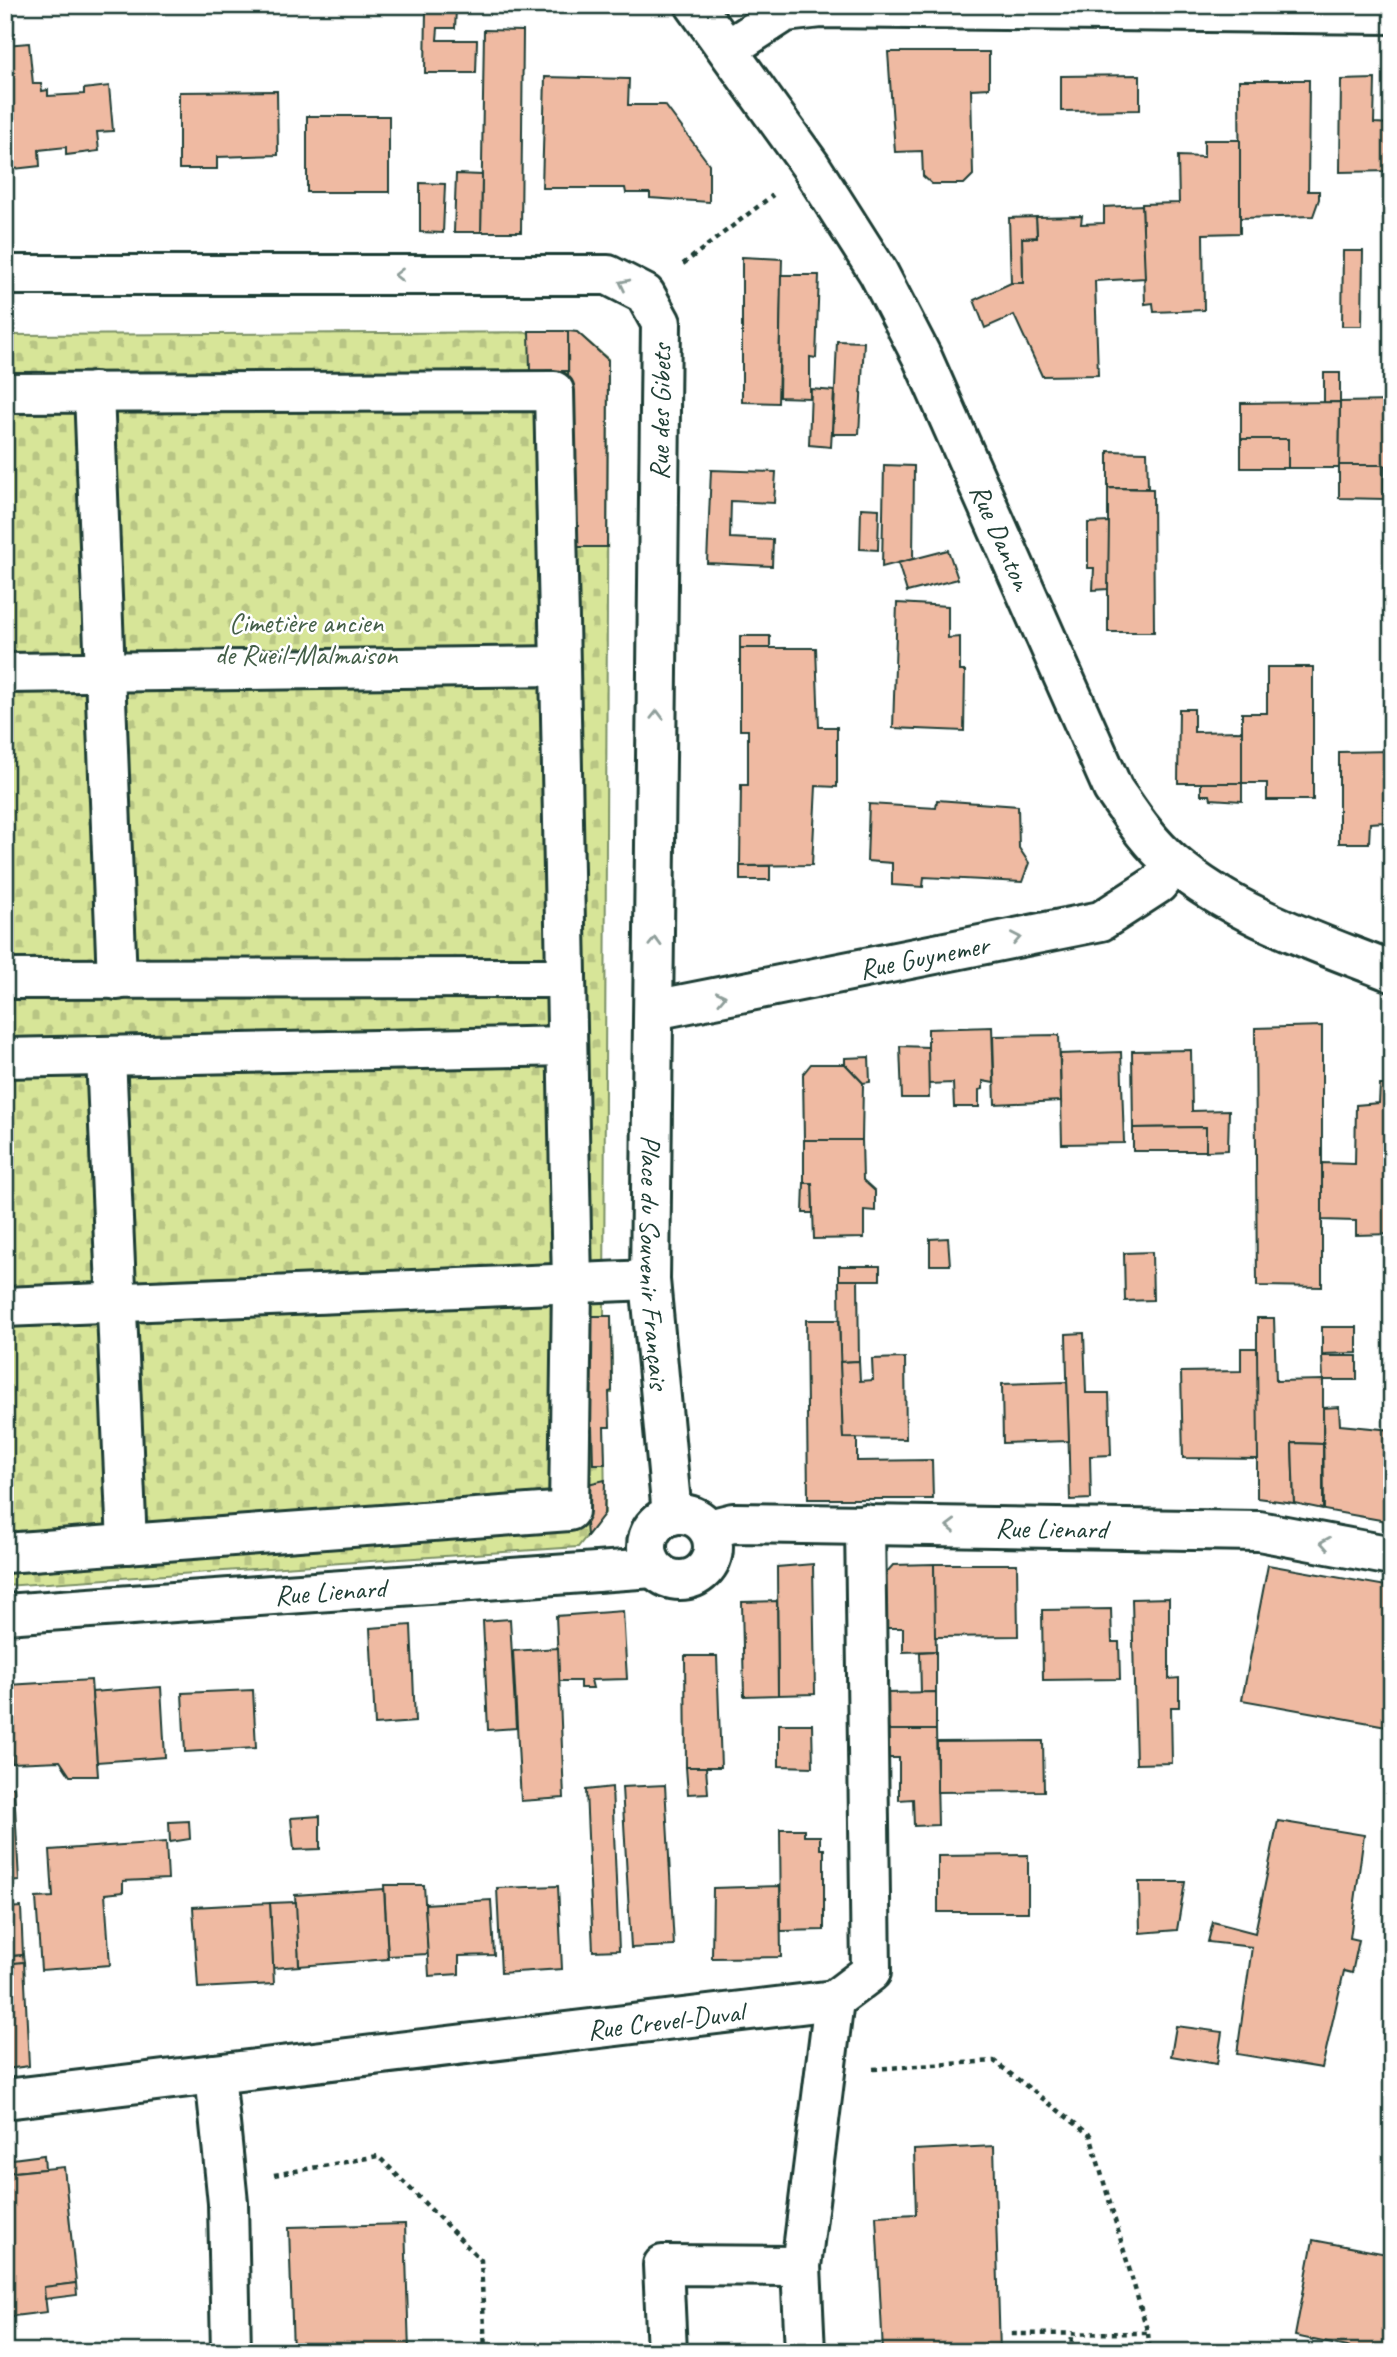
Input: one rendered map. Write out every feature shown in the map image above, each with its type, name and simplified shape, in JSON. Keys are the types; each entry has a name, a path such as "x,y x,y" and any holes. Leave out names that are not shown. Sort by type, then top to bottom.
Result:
{"street":[{"name":"Rue Danton","path":"695,5 810,165 878,272 922,356 1113,789 1144,834 1173,864 1242,910 1392,972"},
{"path":"728,49 785,12 821,8 1278,8 1392,14"},
{"name":"Rue des Gibets","path":"5,275 608,275 645,294 661,323 654,1010"},
{"path":"5,393 554,391 572,1284 569,1511 5,1553"},
{"path":"94,392 117,980"},
{"path":"5,673 560,666"},
{"name":"Rue Guynemer","path":"654,1010 1101,922 1158,884 1173,864"},
{"path":"5,979 566,978"},
{"name":"Place du Souvenir Français","path":"654,1010 650,1280 672,1515"},
{"path":"5,1058 568,1046"},
{"path":"106,1056 127,1544"},
{"path":"5,1307 650,1280"},
{"path":"672,1515 694,1517 709,1529 714,1551 703,1572 679,1581 661,1576 653,1568 646,1549 647,1539 661,1519 672,1515"},
{"name":"Rue Lienard","path":"709,1529 733,1523 1259,1531 1392,1556"},
{"path":"805,2352 801,2266 834,2000 871,1972 865,1524"},
{"name":"Rue Lienard","path":"5,1614 653,1568"},
{"name":"Rue Crevel-Duval","path":"5,2098 834,2000"},
{"path":"215,2074 228,2203 231,2352"},
{"path":"667,2352 663,2265 801,2266"}],"path":[{"path":"825,2072 994,2060 1090,2135 1148,2333 1150,2352"},
{"path":"221,2133 275,2176 378,2155 481,2260 485,2352"},
{"path":"1010,2334 1148,2333"},
{"path":"1071,2352 1072,2334"}],"green space":[{"name":"Cimetière ancien de Rueil-Malmaison","path":"577,332 608,359 604,1316 611,1316 612,1393 609,1393 609,1427 604,1427 605,1513 578,1547 5,1586 5,335"}],"building":[{"path":"426,10 456,10 455,28 438,28 437,40 477,40 476,73 425,73"},
{"path":"484,30 523,31 521,232 481,232"},
{"path":"29,43 33,84 41,84 42,91 48,90 48,96 84,94 84,89 109,86 113,131 97,132 99,151 66,155 66,147 39,150 40,166 5,170 5,45"},
{"path":"888,52 989,52 989,88 971,89 973,175 964,184 932,184 923,176 922,151 895,152"},
{"path":"1140,75 1140,110 1061,111 1061,76"},
{"path":"545,77 629,79 628,105 665,105 709,164 709,202 650,198 650,193 626,193 625,188 542,188"},
{"path":"1375,79 1374,123 1392,124 1392,171 1340,172 1341,80"},
{"path":"1239,80 1309,80 1308,191 1319,191 1313,216 1240,218"},
{"path":"277,91 278,155 217,157 217,169 179,169 179,92"},
{"path":"307,116 389,116 389,192 307,192"},
{"path":"1204,140 1240,140 1240,233 1203,234 1204,310 1154,312 1153,303 1145,304 1142,204 1179,203 1178,156 1204,157"},
{"path":"456,174 482,175 481,232 454,232"},
{"path":"420,183 445,184 443,233 420,232"},
{"path":"1142,205 1145,278 1095,281 1098,375 1042,376 1014,315 985,328 974,300 1011,283 1023,283 1022,238 1037,237 1036,217 1082,216 1081,224 1104,223 1104,207"},
{"path":"1036,217 1037,237 1022,238 1023,283 1011,283 1009,218"},
{"path":"1343,251 1363,251 1362,326 1342,326"},
{"path":"742,257 782,259 778,403 742,402"},
{"path":"781,275 819,275 816,358 810,357 810,398 779,397"},
{"path":"529,331 568,331 568,371 530,371"},
{"path":"568,331 577,332 608,360 607,547 569,547"},
{"path":"837,341 864,342 859,434 833,434"},
{"path":"1324,373 1340,373 1340,402 1324,403"},
{"path":"811,389 834,391 831,447 809,445"},
{"path":"1392,401 1392,466 1339,465 1340,402"},
{"path":"1340,402 1339,468 1288,468 1288,439 1241,439 1241,403"},
{"path":"1241,439 1288,439 1288,468 1241,468"},
{"path":"1108,451 1147,452 1148,488 1108,488"},
{"path":"884,465 914,466 913,559 882,567"},
{"path":"1339,465 1384,465 1384,499 1339,498"},
{"path":"711,470 776,472 774,503 731,501 730,538 773,540 772,566 707,563"},
{"path":"1108,488 1153,489 1154,632 1108,632"},
{"path":"861,508 879,509 878,550 860,549"},
{"path":"1109,522 1108,589 1093,590 1094,568 1088,568 1088,523"},
{"path":"948,550 958,579 907,592 898,563"},
{"path":"897,603 948,606 948,638 960,637 960,671 965,671 964,731 893,728"},
{"path":"740,636 770,636 770,649 740,648"},
{"path":"740,648 816,648 819,727 837,727 837,787 816,786 812,865 740,866 741,785 748,785 748,730 740,730"},
{"path":"1267,667 1313,667 1313,800 1267,800 1267,783 1242,783 1242,713 1267,713"},
{"path":"1179,709 1194,709 1194,732 1242,731 1242,783 1178,783"},
{"path":"1392,751 1391,789 1384,790 1385,822 1370,823 1369,843 1339,843 1339,752"},
{"path":"1201,783 1242,783 1242,801 1211,799 1210,795 1201,795"},
{"path":"937,800 1018,806 1019,848 1029,863 1022,882 924,877 923,887 892,885 892,863 867,861 869,804 936,808"},
{"path":"740,866 770,866 770,880 740,880"},
{"path":"1322,1026 1322,1287 1257,1286 1255,1028"},
{"path":"992,1027 994,1083 983,1081 983,1089 979,1090 979,1107 954,1107 953,1083 928,1084 928,1029"},
{"path":"1059,1035 1061,1101 995,1104 993,1036"},
{"path":"900,1046 928,1047 929,1098 902,1098"},
{"path":"1191,1050 1192,1111 1229,1110 1228,1150 1206,1151 1206,1127 1133,1128 1132,1051"},
{"path":"1121,1052 1124,1143 1062,1144 1060,1054"},
{"path":"869,1057 870,1082 863,1083 845,1064 845,1058"},
{"path":"811,1064 845,1064 863,1083 862,1140 804,1140 803,1074"},
{"path":"1380,1085 1392,1085 1392,1234 1356,1235 1356,1221 1322,1220 1322,1163 1355,1164 1356,1105 1379,1103"},
{"path":"1206,1127 1206,1151 1133,1151 1133,1128"},
{"path":"804,1140 862,1140 863,1180 875,1191 875,1211 864,1210 864,1238 814,1239 812,1183 804,1183"},
{"path":"804,1183 812,1183 813,1213 803,1213"},
{"path":"948,1238 950,1265 930,1265 930,1239"},
{"path":"1152,1252 1153,1300 1125,1301 1124,1253"},
{"path":"839,1266 880,1266 880,1280 839,1280"},
{"path":"839,1280 858,1280 859,1361 840,1362"},
{"path":"579,1316 611,1316 612,1391 609,1392 610,1427 604,1427 605,1464 593,1464 592,1427 584,1426"},
{"path":"1257,1318 1274,1318 1276,1381 1323,1380 1323,1444 1292,1443 1294,1503 1257,1498"},
{"path":"806,1320 839,1320 843,1438 857,1438 857,1461 932,1460 933,1499 808,1499"},
{"path":"1322,1327 1357,1327 1357,1353 1322,1354"},
{"path":"1084,1333 1086,1393 1109,1393 1111,1455 1090,1456 1091,1499 1070,1500 1066,1334"},
{"path":"1241,1348 1257,1348 1258,1459 1183,1458 1181,1372 1241,1371"},
{"path":"1322,1356 1357,1356 1357,1380 1323,1380"},
{"path":"905,1358 906,1439 843,1438 840,1362 859,1361 860,1381 873,1380 872,1359"},
{"path":"1067,1382 1069,1441 1003,1443 1002,1384"},
{"path":"1339,1407 1340,1425 1392,1430 1392,1522 1324,1510 1323,1408"},
{"path":"1292,1443 1323,1444 1323,1509 1294,1503"},
{"path":"605,1480 604,1514 587,1536 583,1485"},
{"path":"813,1564 815,1694 778,1695 777,1567"},
{"path":"934,1564 936,1651 903,1652 903,1628 886,1628 885,1574 893,1565"},
{"path":"934,1564 1017,1564 1018,1636 935,1637"},
{"path":"1268,1565 1392,1587 1392,1727 1242,1700"},
{"path":"1169,1598 1169,1679 1179,1678 1179,1707 1171,1707 1172,1763 1136,1764 1132,1599"},
{"path":"777,1601 778,1695 744,1696 742,1602"},
{"path":"1111,1609 1112,1642 1119,1642 1120,1679 1043,1680 1042,1610"},
{"path":"623,1611 627,1679 591,1680 593,1688 580,1688 580,1681 559,1681 556,1616"},
{"path":"510,1619 516,1728 488,1730 483,1621"},
{"path":"411,1625 415,1722 375,1725 370,1628"},
{"path":"558,1648 564,1798 521,1801 513,1651"},
{"path":"936,1651 936,1692 921,1693 920,1652"},
{"path":"685,1656 717,1656 721,1767 686,1767"},
{"path":"91,1680 98,1776 70,1776 60,1761 12,1763 8,1685"},
{"path":"161,1687 165,1757 97,1762 92,1692"},
{"path":"253,1690 256,1748 185,1752 182,1693"},
{"path":"936,1692 936,1730 887,1730 886,1693"},
{"path":"779,1724 812,1724 813,1767 779,1766"},
{"path":"887,1730 936,1730 938,1825 914,1826 913,1799 899,1800 899,1758 887,1758"},
{"path":"1043,1741 1044,1791 937,1792 937,1742"},
{"path":"686,1767 706,1767 708,1793 688,1794"},
{"path":"665,1785 674,1946 631,1948 622,1787"},
{"path":"14,1787 19,1881 5,1882 5,1788"},
{"path":"612,1787 619,1950 593,1951 586,1790"},
{"path":"320,1816 320,1849 294,1850 291,1818"},
{"path":"189,1821 190,1839 170,1842 169,1822"},
{"path":"1278,1821 1364,1835 1350,1938 1359,1940 1352,1973 1344,1971 1322,2068 1237,2054 1252,1947 1208,1942 1213,1922 1255,1933"},
{"path":"780,1829 804,1829 804,1836 820,1836 820,1849 824,1849 824,1930 781,1931"},
{"path":"166,1842 168,1879 123,1881 123,1892 105,1894 110,1965 41,1970 36,1898 53,1897 50,1850"},
{"path":"1028,1855 1028,1912 938,1912 938,1856"},
{"path":"1139,1882 1185,1882 1177,1930 1140,1933"},
{"path":"384,1885 424,1885 428,1954 388,1956"},
{"path":"558,1886 562,1969 501,1973 497,1888"},
{"path":"780,1886 781,1957 712,1958 713,1888"},
{"path":"384,1889 388,1959 299,1966 295,1895"},
{"path":"491,1900 494,1955 459,1956 459,1974 429,1976 425,1904"},
{"path":"296,1902 299,1966 273,1968 270,1903"},
{"path":"270,1903 274,1984 198,1988 193,1907"},
{"path":"21,1907 23,1955 10,1956 6,1908"},
{"path":"23,1955 24,1962 5,1964 5,1957"},
{"path":"24,1962 29,2066 5,2069 5,1964"},
{"path":"1176,2026 1222,2032 1217,2064 1171,2056"},
{"path":"994,2146 1000,2352 883,2352 876,2216 916,2214 914,2150"},
{"path":"44,2155 45,2169 5,2173 5,2160"},
{"path":"64,2167 76,2283 44,2287 47,2312 5,2317 5,2173"},
{"path":"405,2224 409,2352 293,2352 289,2227"},
{"path":"1313,2240 1392,2255 1392,2352 1370,2352 1295,2336"},
{"path":"76,2283 77,2295 45,2299 44,2287"}]}
